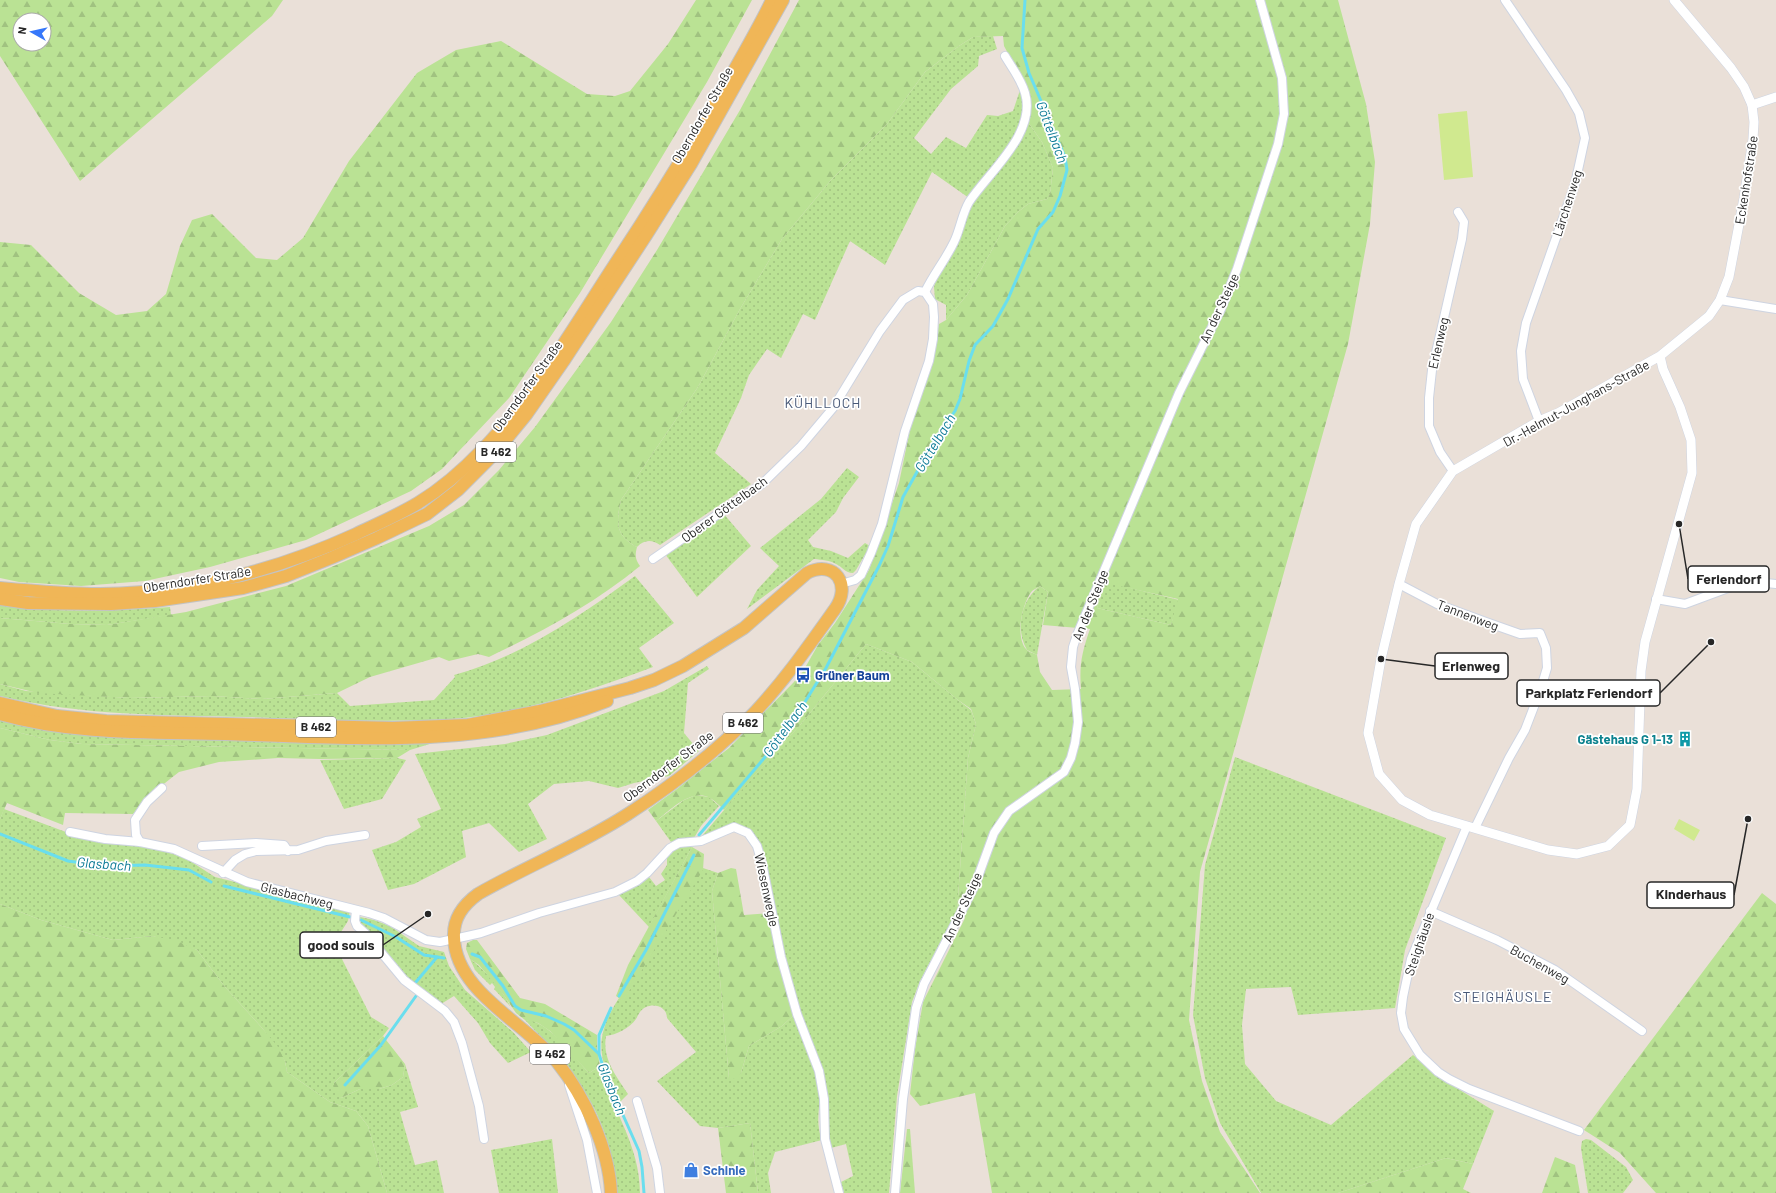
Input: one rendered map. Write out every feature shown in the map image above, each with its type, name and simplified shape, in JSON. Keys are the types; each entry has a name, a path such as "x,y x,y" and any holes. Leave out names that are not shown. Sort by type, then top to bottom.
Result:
{"main road":[{"name":"Oberndorfer Straße","path":"0,588 65,594 103,594 158,590 236,578 281,565 327,547 419,503 451,478 483,449 518,408 557,353 680,161 723,90 772,0"},
{"name":"Oberndorfer Straße","path":"0,599 28,603 111,604 155,601 243,588 286,576 331,558 427,514 458,490 494,454 526,414 565,359 691,164 783,0"},
{"name":"B 462","path":"0,703 57,716 106,720 393,728 444,727 508,718 630,688 654,680 683,666 744,628 807,573 819,569 830,570 838,576 841,584"},
{"name":"Oberndorfer Straße","path":"611,1193 606,1162 597,1133 567,1076 542,1046 504,1014 468,978 460,963 454,939 455,924 458,916 465,904 478,894 627,814 698,764 728,738 760,706 809,646 838,605 843,592 841,584"},
{"name":"B 462","path":"0,714 29,722 82,729 287,736 438,737 494,731 552,718 606,702 630,688"}],"street":[{"name":"An der Steige","path":"895,1193 903,1099 916,1008 924,984 975,885 994,833 1009,811 1064,772 1071,758 1078,722 1071,667 1072,654 1077,635 1179,393 1235,276 1278,144 1284,114 1282,78 1260,0"},
{"name":"Lärchenweg","path":"1505,0 1566,90 1579,113 1585,138 1575,184 1526,323 1521,351 1523,379 1539,421"},
{"name":"Eckenhofstraße","path":"1660,356 1709,316 1720,300 1729,277 1744,198 1753,139 1754,122 1752,105 1744,87 1731,68 1674,0"},
{"path":"841,584 855,580 861,575 871,553 882,524 905,431 929,361 933,339 934,317 933,304 925,292 931,279 954,244 968,204 985,180 1008,154 1022,129 1027,107 1025,94 1018,76 1004,56"},
{"path":"1752,105 1776,97"},
{"name":"Erlenweg","path":"1453,471 1440,452 1429,426 1429,398 1432,370 1462,238 1464,222 1458,212"},
{"name":"Oberer Göttelbach","path":"653,559 762,484 801,446 833,408 880,331 903,300 918,292 925,292"},
{"path":"1720,300 1776,309"},
{"name":"Dr.-Helmut-Junghans-Straße","path":"1660,356 1663,369 1680,407 1691,440 1692,473 1645,642 1641,671 1637,789 1630,825 1608,846 1577,854 1548,850 1430,815 1402,800 1379,774 1368,733 1380,659 1416,524 1453,471 1539,421 1558,413 1660,356"},
{"path":"1656,599 1685,604 1747,581 1776,584"},
{"name":"Tannenweg","path":"1399,584 1437,604 1520,634 1530,635 1540,633 1546,648 1547,668 1525,730 1471,827"},
{"path":"140,842 136,834 135,820 147,802 162,788"},
{"name":"Wiesenwegle","path":"454,939 481,933 528,917 615,892 642,877 670,848 679,843 701,841 734,827 748,833 757,846 781,957 797,1014 819,1071 824,1099 825,1139 839,1193"},
{"name":"Steighäusle","path":"1471,827 1430,911 1411,959 1401,1013 1404,1029 1420,1055 1438,1072 1469,1089 1579,1131"},
{"name":"Glasbachweg","path":"70,832 105,839 140,842 174,849 223,873 247,882 384,918 426,940 440,942 454,939"},
{"path":"223,873 235,860 245,854 256,851 298,850 333,840 365,835"},
{"path":"202,846 256,843 284,845 288,851"},
{"path":"356,910 355,921 357,926 366,933 404,980 445,1012 454,1022 462,1043 479,1106 484,1139"},
{"name":"Buchenweg","path":"1430,911 1496,940 1554,970 1642,1031"},
{"name":"Oberndorfer Straße","path":"567,1076 587,1140 598,1193"},
{"path":"637,1101 657,1168 660,1193"}],"green space":[{"path":"0,0 283,0 272,16 80,181 0,56"},
{"path":"696,0 752,0 707,82 580,293 509,398 442,469 411,491 306,540 210,567 145,581 81,586 19,582 0,578 0,242 31,245 79,293 116,315 147,311 166,294 180,246 192,220 212,214 256,258 277,260 303,238 349,161 417,73 456,50 501,41 587,94 615,96 630,91 668,44"},
{"path":"799,0 1338,0 1366,104 1375,162 1370,224 1348,344 1200,872 1189,1020 1202,1081 1220,1132 1260,1193 992,1193 975,1093 920,1106 910,1094 915,1049 923,1002 965,918 957,911 968,758 976,724 971,709 912,662 866,644 801,724 724,810 712,799 703,795 688,798 674,806 656,821 648,810 729,748 802,673 818,645 835,623 869,570 899,483 913,415 934,356 939,324 946,320 967,295 1005,226 1028,204 1047,199 1050,194 1053,168 1042,142 1028,122 1031,107 1022,79 1004,46 1003,36 973,37 925,72 887,124 831,180 782,239 740,309 698,387 621,500 618,515 619,528 625,538 637,547 636,557 640,566 623,580 568,616 489,657 478,654 449,661 439,657 370,677 337,693 262,699 213,696 129,698 38,693 0,684 0,618 70,624 107,625 186,612 286,586 429,526 464,505 499,470 535,427 611,322 657,250 740,110","holes":["1106,583 1178,599 1171,625 1097,608","1040,586 1048,592 1043,625 1090,629 1082,659 1080,673 1081,689 1052,690 1040,672 1037,655 1027,650 1023,643 1020,628 1025,603 1032,591"]},
{"path":"993,36 997,49 979,56 978,66 951,89 914,138 931,154 946,137 966,148 987,115 998,116 1013,111 1021,87 1025,107 1019,130 969,198 932,172 885,265 850,241 815,320 803,314 781,358 767,349 749,375 741,398 715,453 751,484 660,545 648,541 637,547 630,543 621,533 619,528 618,515 621,500 698,387 740,309 782,239 831,180 887,124 925,72 973,37"},
{"path":"1467,111 1473,177 1444,180 1438,114"},
{"path":"1028,122 1042,142 1053,168 1050,194 1047,199 1028,204 1005,226 967,295 946,320 946,305 935,299 934,287 939,270 963,226 973,201 1018,145"},
{"path":"847,468 859,477 843,498 836,512 808,540 813,547 831,551 848,558 865,543 870,546 856,570 853,573 850,573 838,565 826,560 814,559 747,609 757,590 779,566 760,548 821,499"},
{"path":"723,513 751,546 697,597 665,554"},
{"path":"635,576 674,623 639,648 653,667 579,693 528,707 503,712 451,719 400,721 154,715 93,711 31,703 0,696 0,684 26,691 129,698 213,696 262,699 337,693 350,706 434,700 455,677 454,675 503,658 549,634 593,606"},
{"path":"1106,582 1179,600 1171,625 1097,608"},
{"path":"1040,586 1048,592 1037,655 1027,650 1023,642 1021,624 1024,607 1028,599"},
{"path":"0,605 21,608 64,610 128,610 170,607 171,615 107,625 70,624 0,618"},
{"path":"866,644 912,662 971,710 976,724 968,758 957,911 920,981 912,1002 897,1096 889,1193 844,1193 841,1182 853,1176 846,1144 831,1148 828,1139 827,1089 799,1014 759,843 734,825 728,825 702,836 801,724"},
{"path":"707,666 709,669 688,683 684,733 699,751 669,776 634,783 618,788 589,781 554,784 528,804 547,839 519,852 489,823 462,831 466,857 414,884 388,890 372,850 396,842 421,827 417,819 441,809 415,754 505,744 547,735 664,691"},
{"path":"0,719 400,743 433,743 410,750 82,744 50,740 0,728"},
{"path":"0,728 50,740 82,744 410,750 397,758 278,758 219,762 179,772 151,794 133,814 65,813 63,825 7,803 0,819"},
{"path":"1235,757 1446,838 1405,950 1395,1008 1298,1015 1291,987 1246,989 1242,1025 1245,1064 1276,1101 1331,1125 1413,1055 1447,1082 1494,1111 1473,1164 1446,1158 1338,1193 1261,1193 1220,1123 1205,1078 1193,1015 1205,865"},
{"path":"397,758 406,760 382,799 344,809 320,760"},
{"path":"696,795 709,797 719,806 701,826 694,838 682,838 671,842 656,821 684,800"},
{"path":"4,809 82,838 97,842 147,847 167,852 187,859 215,877 350,911 348,921 334,943 371,1017 389,1028 383,1036 334,1083 341,1098 360,1089 379,1089 392,1085 403,1077 405,1064 418,1107 400,1112 415,1165 437,1160 444,1193 387,1193 368,1126 356,1111 330,1102 287,1072 285,1061 263,1029 225,987 197,950 153,936 113,940 41,920 0,904 0,819"},
{"path":"1679,819 1700,830 1694,841 1674,829"},
{"path":"683,846 692,847 649,927 619,895 649,877 656,886 665,880 661,874 667,865 667,856 676,848"},
{"path":"692,847 704,854 703,870 623,1001 616,996 628,965"},
{"path":"703,868 718,873 712,891 729,1078 741,1073 749,1046 782,1026 795,1014 817,1071 820,1091 818,1121 822,1140 775,1152 768,1173 771,1193 758,1193 750,1123 718,1128 700,1126 657,1081 696,1052 667,1018 663,1009 653,1005 646,1007 627,1028 618,1033 606,1036 605,1044 608,1059 615,1074 628,1094 620,1102 603,1062 602,1038 610,1013 619,998 623,1000"},
{"path":"731,868 736,869 744,915 771,913 795,1014 782,1026 749,1046 741,1073 735,1079 729,1078 712,891 718,873"},
{"path":"1762,893 1776,904 1776,1193 1656,1193 1620,1153 1584,1130"},
{"path":"0,904 41,920 113,940 153,936 177,941 197,950 225,987 278,1047 285,1061 287,1072 330,1102 356,1111 368,1126 387,1193 0,1193"},
{"path":"360,917 390,926 419,946 444,952 449,966 465,990 513,1032 531,1052 508,1063 490,1043 478,1023 454,996 441,1004 406,978 361,925"},
{"path":"477,940 520,998 545,1004 597,1035 597,1049 600,1066 589,1073 550,1031 538,1023 525,1020 516,1013 503,994 479,965 470,959 466,949 467,943"},
{"path":"470,959 493,980 510,1006 494,989 495,987 492,983 490,985 475,970"},
{"path":"525,1020 533,1021 551,1032 589,1073 600,1066 611,1098 631,1143 639,1176 640,1193 616,1193 608,1144 594,1108 575,1077"},
{"path":"383,1036 405,1064 403,1077 392,1085 379,1089 360,1089 341,1098 334,1092 334,1083"},
{"path":"750,1123 758,1193 726,1193 718,1128"},
{"path":"907,1129 910,1129 915,1193 900,1193"},
{"path":"552,1139 558,1193 499,1193 491,1150"},
{"path":"1586,1139 1591,1140 1626,1167 1633,1180 1623,1193 1588,1193 1581,1148 1582,1141"},
{"path":"1555,1157 1575,1165 1580,1193 1542,1193"},
{"path":"1446,1158 1473,1164 1463,1189 1471,1193 1338,1193"}],"waterway":[{"name":"Göttelbach","path":"699,835 777,743 795,718 826,668 879,566 888,546 903,497 936,438 955,411 960,399 969,361 975,345 993,326 1008,299 1038,229 1053,212 1060,196 1067,170 1065,157 1029,73 1022,48 1025,0"},
{"name":"Glasbach","path":"0,834 68,861 105,866 145,865 189,870 211,882"},
{"name":"Göttelbach","path":"619,996 646,950 694,855"},
{"name":"Glasbach","path":"224,886 350,917"},
{"name":"Glasbach","path":"361,920 396,937 424,955 444,958"},
{"name":"Glasbach","path":"472,954 480,957 503,986 515,1006 521,1010 546,1016 564,1024 574,1030 599,1054 607,1079 639,1151 644,1193"},
{"path":"416,982 437,957"},
{"path":"345,1085 381,1045 416,996"},
{"name":"Göttelbach","path":"599,1053 599,1035 611,1008"}],"place":[{"name":"Feriendorf","path":"1679,524"},
{"name":"Parkplatz Feriendorf","path":"1711,642"},
{"name":"Erlenweg","path":"1381,659"},
{"name":"Grüner Baum","path":"803,675"},
{"name":"Gästehaus G 1-13","path":"1685,739"},
{"name":"Kinderhaus","path":"1748,819"},
{"name":"good souls","path":"428,914"},
{"name":"Schinle","path":"691,1170"}],"district":[{"name":"KÜHLLOCH","path":"823,403"},
{"name":"STEIGHÄUSLE","path":"1503,997"}]}
